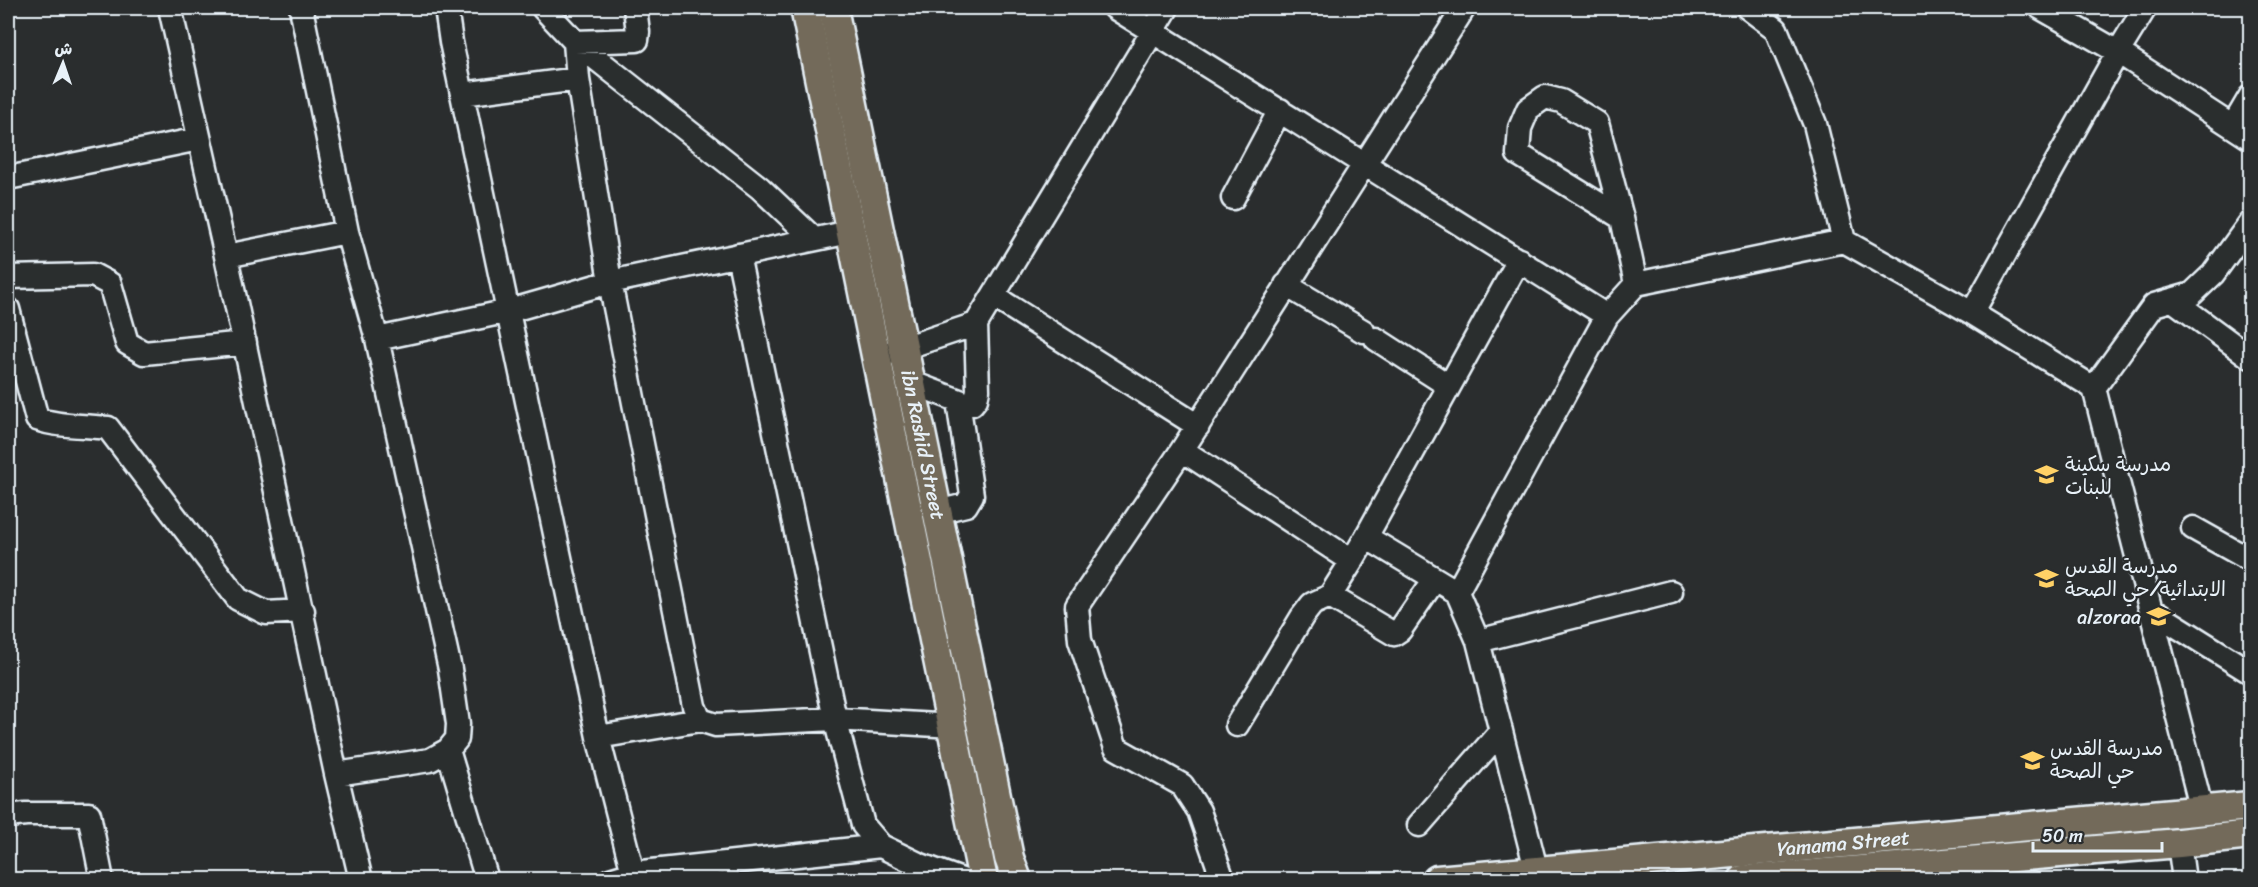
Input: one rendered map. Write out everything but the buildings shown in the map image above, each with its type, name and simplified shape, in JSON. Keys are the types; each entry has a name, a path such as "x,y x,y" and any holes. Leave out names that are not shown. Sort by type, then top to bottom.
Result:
{"main road":[{"name":"ibn Rashid Street","path":"805,8 983,879"},
{"name":"ibn Rashid Street","path":"832,8 1009,858 1017,879"},
{"name":"Yamama Street","path":"1437,879 2250,806"},
{"name":"Yamama Street","path":"1743,879 1795,877 2250,835"},
{"path":"1891,838 1894,867"},
{"path":"964,879 976,840"}],"street":[{"path":"170,8 245,343 336,774 361,879"},
{"path":"301,8 347,232 377,339 450,669 458,724 457,739 448,750 430,760 336,774"},
{"path":"446,8 451,42 598,737 633,873"},
{"path":"543,8 576,42 760,188 814,239"},
{"path":"576,42 637,40 635,8"},
{"path":"1115,8 1607,316"},
{"path":"910,382 958,401 972,404 976,399 978,390 976,324 1167,8"},
{"path":"1223,879 1199,811 1182,785 1116,748 1080,640 1077,606 1198,426 1464,8"},
{"path":"1752,8 1776,29 1815,124 1844,241"},
{"path":"2041,8 2118,52 2242,132 2250,97"},
{"path":"1972,313 2145,8"},
{"path":"576,42 578,78 610,282 694,706 700,720"},
{"path":"462,94 578,78"},
{"path":"1622,219 1518,154 1520,128 1528,109 1545,97 1561,101 1597,123 1622,219 1636,284"},
{"path":"1233,198 1280,110"},
{"path":"8,178 199,139"},
{"path":"2094,388 2154,305 2192,294 2212,274 2250,224"},
{"path":"226,256 347,232"},
{"path":"377,339 509,311 610,282 850,232"},
{"path":"1457,592 1607,316 1636,284 1844,241 1972,313 2094,388 2202,811"},
{"path":"738,255 835,719 863,825 881,846 918,864 964,879"},
{"path":"1237,725 1302,617 1312,604 1330,596 1352,561 1519,260"},
{"path":"8,277 93,275 102,279 110,284 127,343 144,353 245,343"},
{"path":"1286,285 1449,386"},
{"path":"993,296 1198,426"},
{"path":"2174,301 2250,357"},
{"path":"8,309 37,418 55,425 82,424 108,428 238,598 266,613 303,611"},
{"path":"876,356 903,350 976,324"},
{"path":"937,512 966,505 972,495 958,401"},
{"path":"1182,450 1352,561"},
{"path":"2193,528 2250,560"},
{"path":"1366,537 1457,592 1478,641 1536,870"},
{"path":"1330,596 1394,634 1401,630 1435,579"},
{"path":"1478,641 1671,592"},
{"path":"2151,610 2250,672"},
{"path":"598,737 700,720 716,725 835,719 952,726"},
{"path":"1419,825 1501,731"},
{"path":"448,750 487,879"},
{"path":"8,816 89,814 102,879"},
{"path":"2179,843 2184,879"},
{"path":"610,879 633,873 881,846"}],"place":[{"name":"مدرسة سكينة للبنات","path":"2047,475"},
{"name":"مدرسة القدس الابتدائية/حي الصحة","path":"2047,578"},
{"name":"alzoraa","path":"2159,617"},
{"name":"مدرسة القدس حي الصحة","path":"2032,760"}]}
